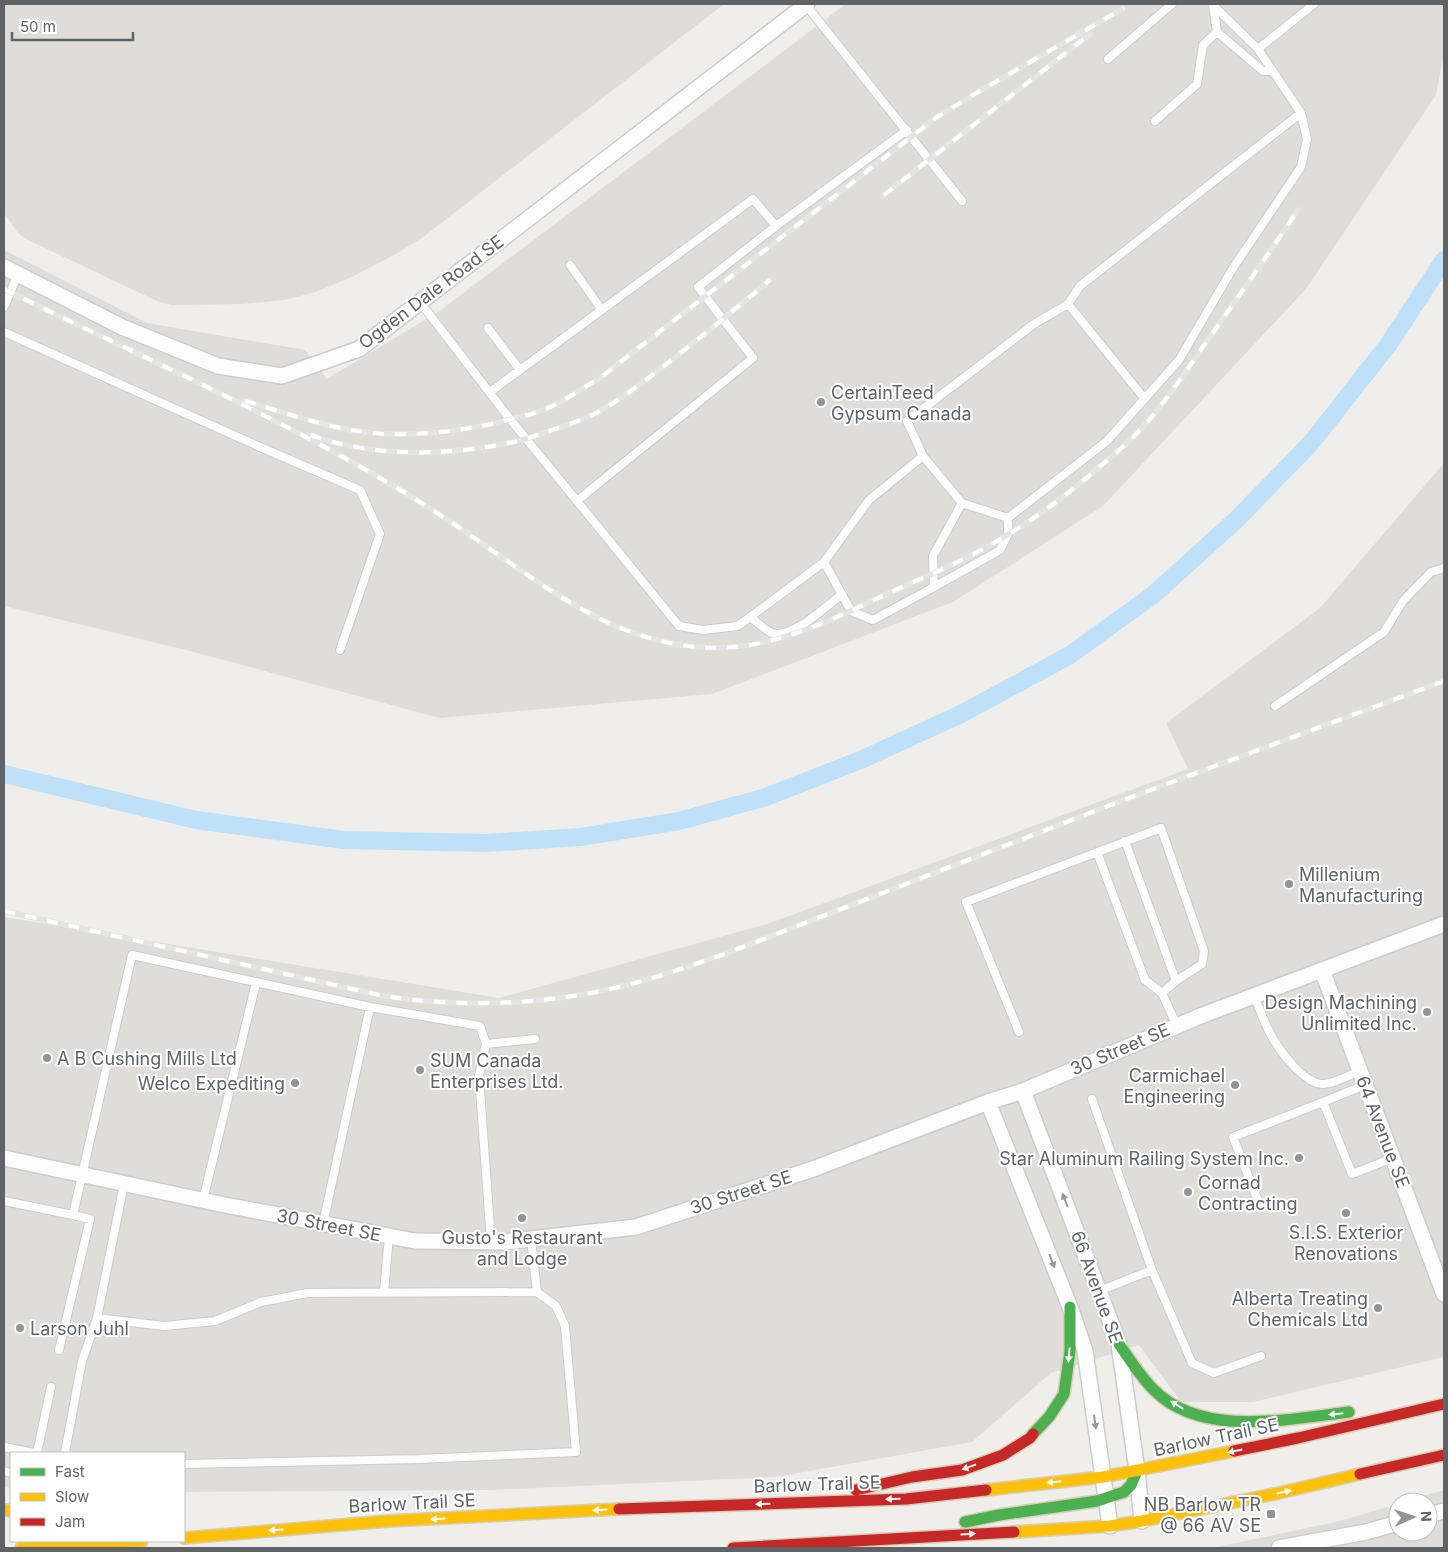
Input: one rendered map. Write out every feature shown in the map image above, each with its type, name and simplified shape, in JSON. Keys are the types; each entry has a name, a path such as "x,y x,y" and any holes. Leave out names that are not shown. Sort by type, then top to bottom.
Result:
{"main road":[{"path":"812,1502 869,1486 912,1477 962,1470 1003,1455 1030,1438 1049,1417 1064,1394 1070,1351 1070,1307"},
{"path":"1119,1344 1137,1370 1156,1391 1192,1414 1221,1420 1266,1422 1352,1412 1440,1406"},
{"name":"Barlow Trail SE","path":"185,1538 408,1520 647,1508 906,1499 1136,1471 1298,1438 1440,1406"},
{"path":"733,1548 1110,1526 1279,1493 1444,1456"},
{"path":"884,1539 999,1515 1097,1501 1124,1492 1131,1485 1136,1471"},
{"path":"185,1526 252,1532"},
{"path":"21,1548 125,1542"},
{"path":"115,1548 144,1542"}],"street":[{"name":"Ogden Dale Road SE","path":"4,267 122,327 218,366 282,376 359,349 807,4"},
{"name":"30 Street SE","path":"4,1158 203,1200 415,1241 506,1242 636,1227 814,1169 1023,1090 1177,1026 1444,924"},
{"name":"64 Avenue SE","path":"1322,970 1444,1294"},
{"name":"66 Avenue SE","path":"1023,1090 1119,1344 1142,1521"},
{"name":"66 Avenue SE","path":"988,1102 1070,1307 1085,1351 1110,1526"},
{"path":"1283,1548 1366,1532 1388,1526"}],"lane":[{"path":"807,4 962,201"},
{"path":"1108,59 1172,4"},
{"path":"1008,518 1107,441 1179,360 1233,268 1301,167 1307,139 1301,113 1258,50 1213,4"},
{"path":"1213,4 1216,32 1263,71 1272,71"},
{"path":"1258,50 1314,4"},
{"path":"1155,121 1198,84 1203,45 1216,32"},
{"path":"1008,518 962,504 923,456 906,421 1034,324 1068,304 1080,286 1301,113"},
{"path":"578,500 753,358 698,287 776,226 907,130"},
{"path":"490,392 754,199 776,226"},
{"path":"570,266 602,310"},
{"path":"4,308 18,274"},
{"path":"420,302 490,392 679,626 703,630 738,626 824,562 869,500 923,456"},
{"path":"1068,304 1144,398"},
{"path":"488,328 520,370"},
{"path":"4,332 360,490 380,534 340,650"},
{"path":"934,587 934,556 962,504"},
{"path":"824,562 851,611 873,620 1000,550 1008,534 1008,518"},
{"path":"1275,706 1384,632 1403,601 1431,572 1444,568"},
{"path":"750,617 773,634 785,633 803,624 842,594"},
{"path":"1019,1032 966,902 1161,828 1204,951 1202,964 1162,993"},
{"path":"1125,841 1176,981"},
{"path":"1097,852 1145,980 1162,993 1177,1026"},
{"path":"73,1215 132,955 370,1007 480,1026 486,1044 479,1076 492,1242"},
{"path":"203,1200 256,983"},
{"path":"1254,996 1279,1047 1306,1077 1318,1084 1362,1078"},
{"path":"322,1224 370,1007"},
{"path":"486,1044 535,1038"},
{"path":"1260,1206 1233,1136 1323,1102 1362,1078"},
{"path":"1092,1099 1152,1270 1192,1363 1214,1373 1261,1356"},
{"path":"1323,1102 1352,1174 1393,1158"},
{"path":"65,1452 82,1361 97,1318 124,1184"},
{"path":"4,1202 90,1219 59,1350"},
{"path":"384,1292 389,1236"},
{"path":"531,1239 536,1292"},
{"path":"1099,1291 1152,1270"},
{"path":"97,1318 164,1326 215,1321 261,1302 307,1293 536,1292 556,1306 566,1326 576,1452 419,1459 185,1464"},
{"path":"35,1452 51,1387"},
{"path":"4,1447 30,1452"}],"shaded area":[{"path":"4,4 724,4 422,238 394,255 354,276 313,293 284,300 243,304 172,305 159,302 28,240 18,233 4,213"},
{"path":"846,4 1444,4 1444,54 1436,95 1306,289 1103,506 953,602 712,694 440,718 190,651 4,606 4,250 147,323 305,350 327,379 441,310"},
{"path":"1444,463 1444,1357 1253,1402 1181,1402 1139,1345 1051,1373 972,1442 776,1477 489,1490 185,1492 185,1452 10,1452 10,1488 4,1487 4,917 499,998 770,923 1188,769 1166,723 1320,608"},
{"path":"1444,1490 1444,1548 1212,1548 1336,1522 1388,1507 1388,1542 1438,1542 1437,1492"}],"waterway":[{"path":"4,774 196,820 344,840 486,843 581,837 679,821 763,798 863,759 961,714 1070,655 1153,595 1236,520 1311,443 1388,345 1444,260"}],"railway":[{"path":"245,401 340,428 383,434 427,433 470,428 546,409 563,401 601,377 937,117 1124,8"},
{"path":"884,195 1090,34"},
{"path":"4,289 284,425 330,450 418,501 555,593 602,620 627,631 681,645 707,648 733,647 757,644 805,630 945,568 1002,538 1036,517 1067,494 1124,446 1157,410 1298,210"},
{"path":"311,435 360,448 411,452 437,452 488,447 531,437 583,419 611,404 673,359 770,280"},
{"path":"4,911 384,996 414,1000 474,1003 504,1003 564,997 636,983 722,955 1121,801 1444,681"}],"traffic: fast":[{"path":"1033,1434 1049,1417 1064,1394 1070,1351 1070,1307"},
{"path":"1119,1344 1154,1390 1173,1405 1196,1415 1221,1420 1247,1422 1273,1421 1349,1412"},
{"path":"965,1522 999,1515 1097,1501 1124,1492 1131,1485 1137,1471"}],"traffic: slow":[{"path":"986,1490 1103,1477 1234,1451"},
{"path":"1014,1532 1110,1526 1142,1521 1279,1493 1360,1474"},
{"path":"185,1538 388,1521 619,1509"},
{"path":"4,1510 10,1511"},
{"path":"21,1548 125,1542"}],"traffic: jam":[{"path":"1234,1451 1444,1404"},
{"path":"856,1490 912,1477 962,1470 1003,1455 1030,1438 1033,1434"},
{"path":"1360,1474 1444,1455"},
{"path":"619,1509 906,1499 986,1490"},
{"path":"733,1548 1014,1532"}],"place":[{"name":"CertainTeed Gypsum Canada","path":"821,402"},
{"name":"Millenium Manufacturing","path":"1289,884"},
{"name":"Design Machining Unlimited Inc.","path":"1427,1012"},
{"name":"A B Cushing Mills Ltd","path":"47,1058"},
{"name":"SUM Canada Enterprises Ltd.","path":"420,1070"},
{"name":"Welco Expediting","path":"295,1083"},
{"name":"Carmichael Engineering","path":"1235,1085"},
{"name":"Star Aluminum Railing System Inc.","path":"1299,1158"},
{"name":"Cornad Contracting","path":"1188,1192"},
{"name":"S.I.S. Exterior Renovations","path":"1346,1213"},
{"name":"Gusto's Restaurant and Lodge","path":"522,1218"},
{"name":"Alberta Treating Chemicals Ltd","path":"1378,1308"},
{"name":"Larson Juhl","path":"20,1328"},
{"name":"NB Barlow TR @ 66 AV SE","path":"1271,1514"}]}
